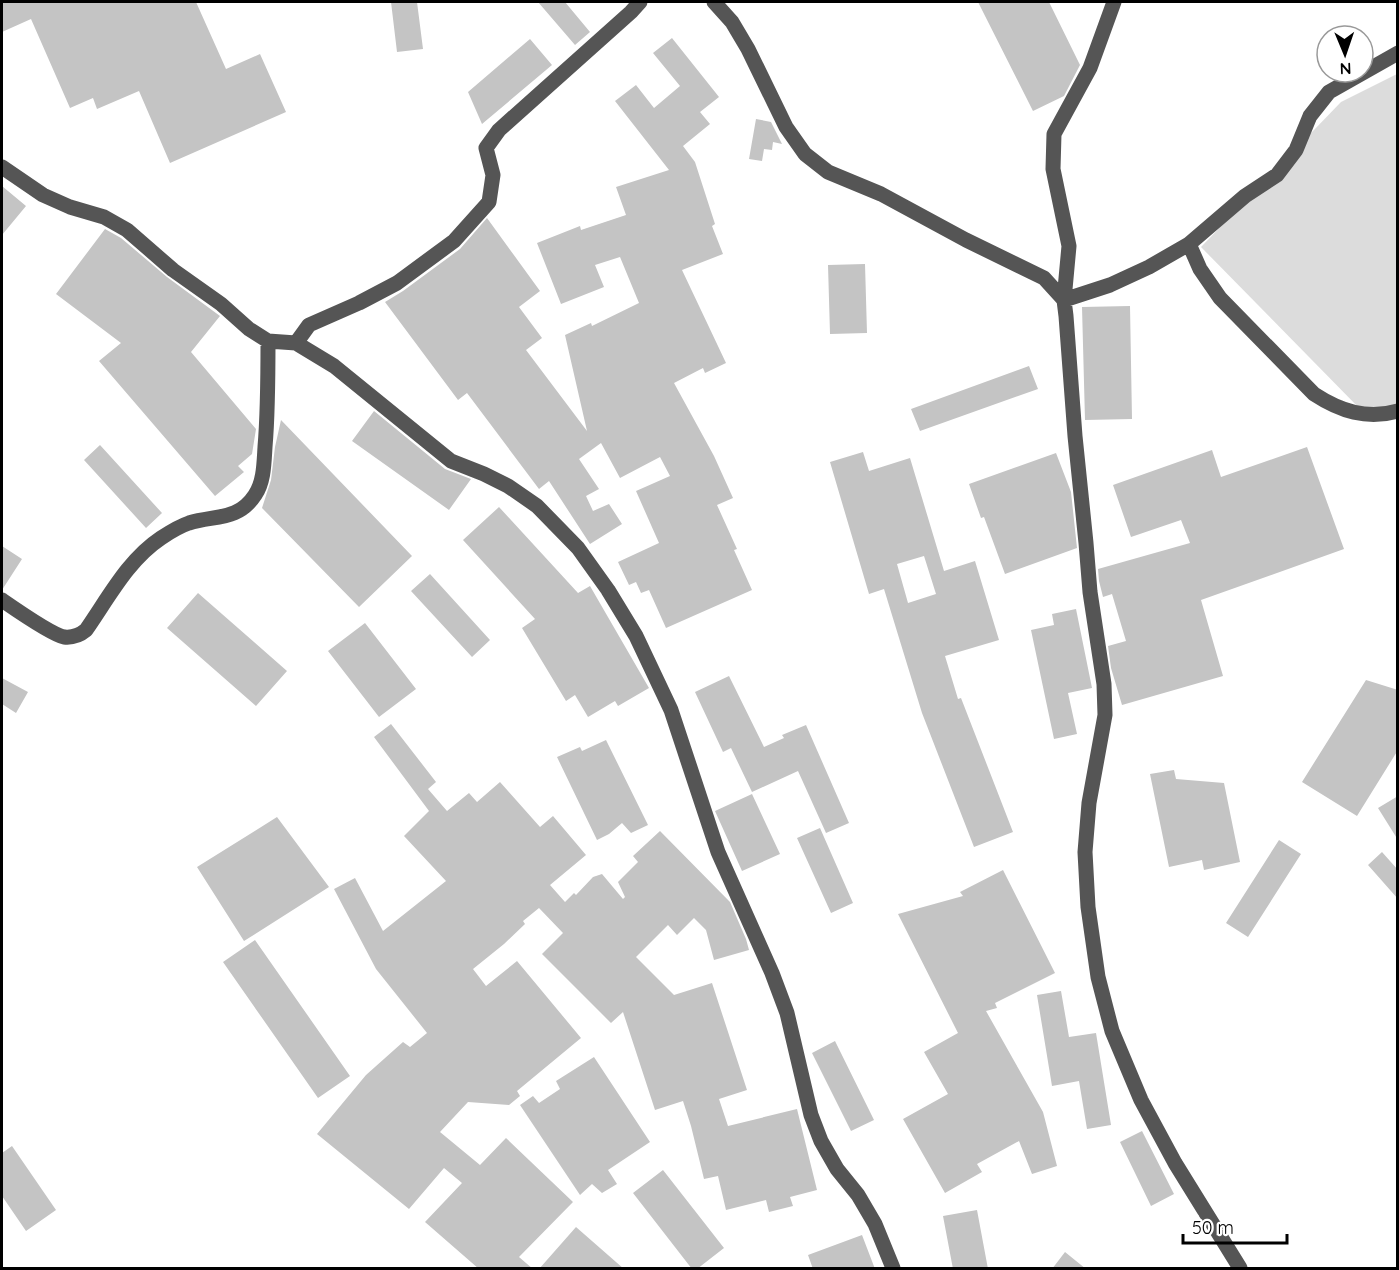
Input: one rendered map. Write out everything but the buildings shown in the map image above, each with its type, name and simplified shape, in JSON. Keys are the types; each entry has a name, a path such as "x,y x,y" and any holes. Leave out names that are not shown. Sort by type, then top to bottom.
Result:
{"street":[{"path":"296,343 309,325 397,283 454,242 489,202 493,175 486,148 500,130 640,2"},
{"path":"714,2 732,22 748,49 786,127 805,154 828,172 881,194 966,240 1044,278 1064,300"},
{"path":"1114,2 1090,68 1054,134 1053,169 1069,246 1064,300 1075,436 1090,592 1104,684 1105,716 1089,803 1085,852 1088,907 1098,977 1112,1032 1141,1100 1175,1162 1240,1269"},
{"path":"1064,300 1110,285 1149,267 1189,244 1245,196 1277,175 1296,150 1310,116 1329,92 1398,52"},
{"path":"2,167 43,195 70,207 104,217 127,230 173,270 268,341 296,343 334,366 451,461 508,486 537,507 578,548 608,590 636,636 671,710 718,852 772,973 787,1013 811,1115 821,1141 837,1169 858,1195 875,1224 892,1269"},
{"path":"1189,244 1208,283 1220,298 1314,394 1343,410 1361,414 1384,415 1398,411"},
{"path":"2,600 57,634 76,636 86,630 135,561 161,538 189,523 231,515 248,503 260,485 263,471 267,419 268,341"}],"shaded area":[{"path":"1397,74 1397,405 1361,410 1201,247 1341,102"}]}
